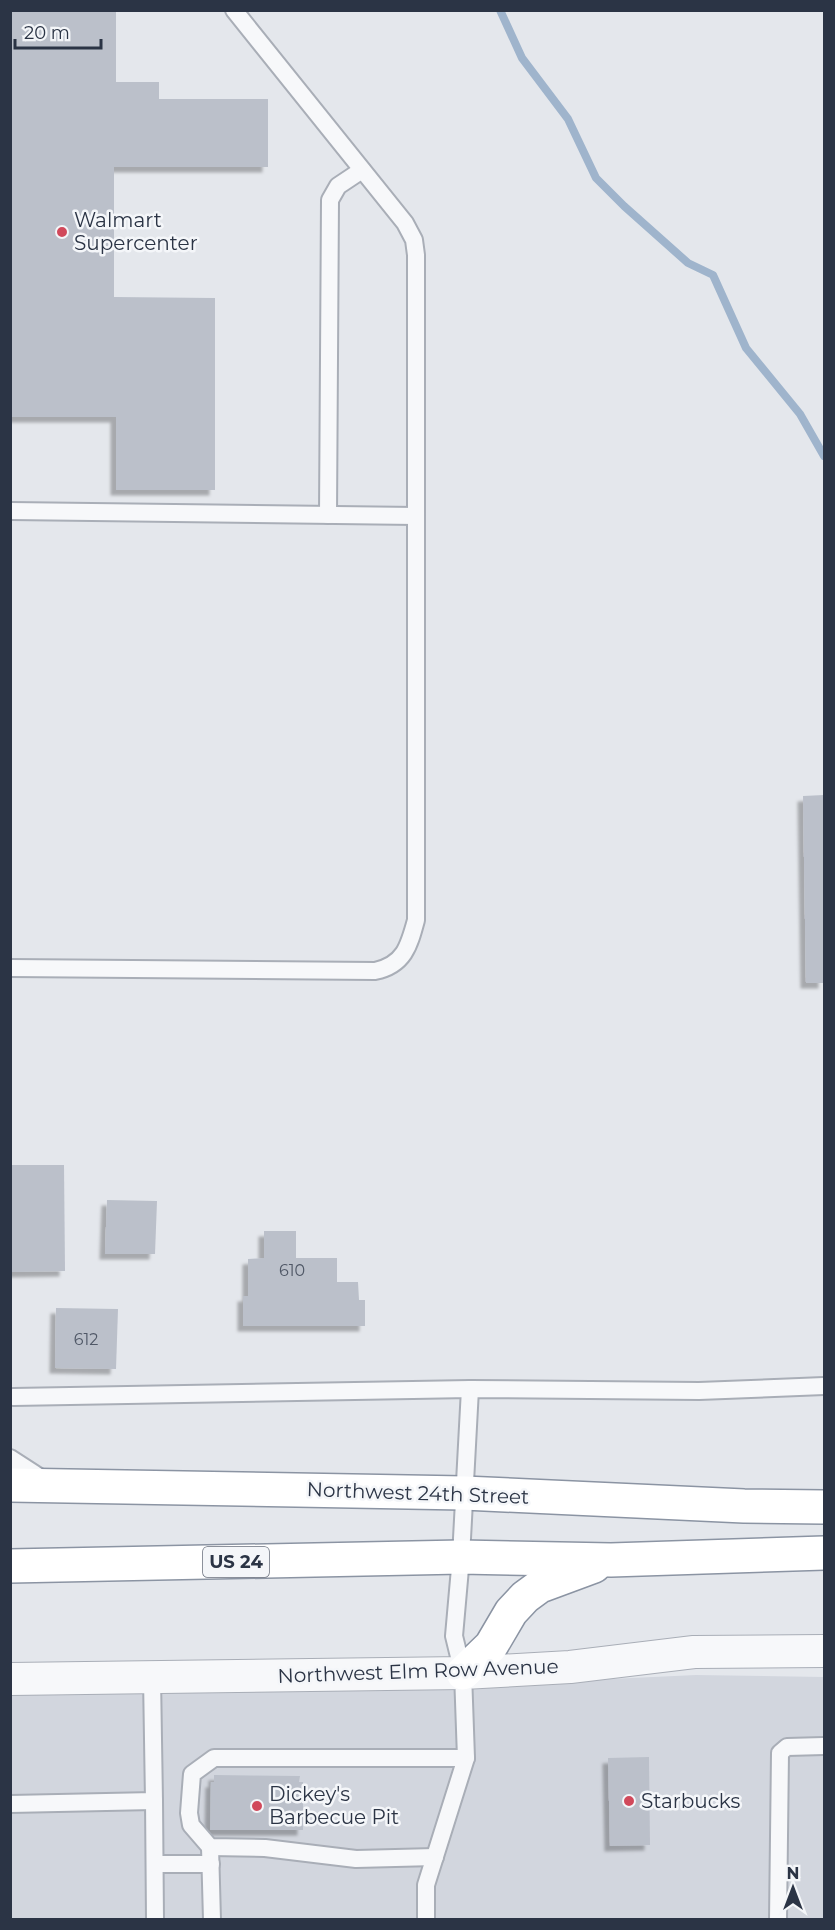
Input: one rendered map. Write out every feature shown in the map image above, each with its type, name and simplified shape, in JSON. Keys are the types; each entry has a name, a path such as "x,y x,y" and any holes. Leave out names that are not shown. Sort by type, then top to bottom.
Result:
{"highway":[{"name":"Northwest 24th Street","path":"10,1485 464,1493 825,1507"},
{"name":"US 24","path":"10,1566 461,1557 611,1560 825,1553"},
{"path":"463,1673 492,1646 511,1612 525,1597 540,1586 611,1560"}],"street":[{"name":"Northwest Elm Row Avenue","path":"10,1679 463,1673 570,1667 694,1652 825,1651"}],"lane":[{"path":"10,968 375,971 387,969 401,959 410,945 417,921 416,255 414,240 405,223 234,10"},
{"path":"328,515 330,200 338,186 362,170"},
{"path":"10,512 416,516"},
{"path":"13,1397 470,1389 699,1391 825,1386"},
{"path":"426,1920 426,1885 466,1758 463,1673 454,1636 461,1557 470,1389"},
{"path":"10,1458 53,1485"},
{"path":"152,1677 155,1920"},
{"path":"778,1920 780,1753 787,1747 825,1746"},
{"path":"212,1920 210,1847 191,1825 189,1813 192,1774 214,1758 466,1758"},
{"path":"10,1804 154,1801"},
{"path":"210,1847 265,1848 356,1859 435,1857"},
{"path":"155,1864 211,1864"}],"shaded area":[{"path":"696,1675 824,1677 824,1919 11,1919 10,1695 378,1690"}],"building":[{"name":"Walmart Supercenter","path":"10,10 116,10 116,82 159,82 159,99 268,99 268,167 114,167 114,297 215,298 215,490 116,490 116,417 10,417"},
{"path":"824,795 824,983 806,983 803,796"},
{"path":"10,1165 64,1165 65,1271 10,1272"},
{"path":"107,1200 157,1201 155,1254 105,1254"},
{"path":"264,1231 296,1231 296,1258 337,1258 337,1282 358,1282 359,1300 365,1300 365,1326 243,1326 243,1296 248,1296 248,1259 264,1258"},
{"path":"56,1308 118,1309 116,1369 55,1368"},
{"name":"Starbucks","path":"649,1757 650,1845 610,1846 608,1758"},
{"name":"Dickey's Barbecue Pit","path":"214,1775 300,1776 299,1782 303,1782 303,1830 210,1830 211,1782 214,1782"}],"waterway":[{"path":"500,10 522,58 568,119 596,178 688,263 713,275 746,348 800,414 824,456"}],"place":[{"name":"Walmart Supercenter","path":"62,232"},
{"name":"Starbucks","path":"629,1801"},
{"name":"Dickey's Barbecue Pit","path":"257,1806"}]}
